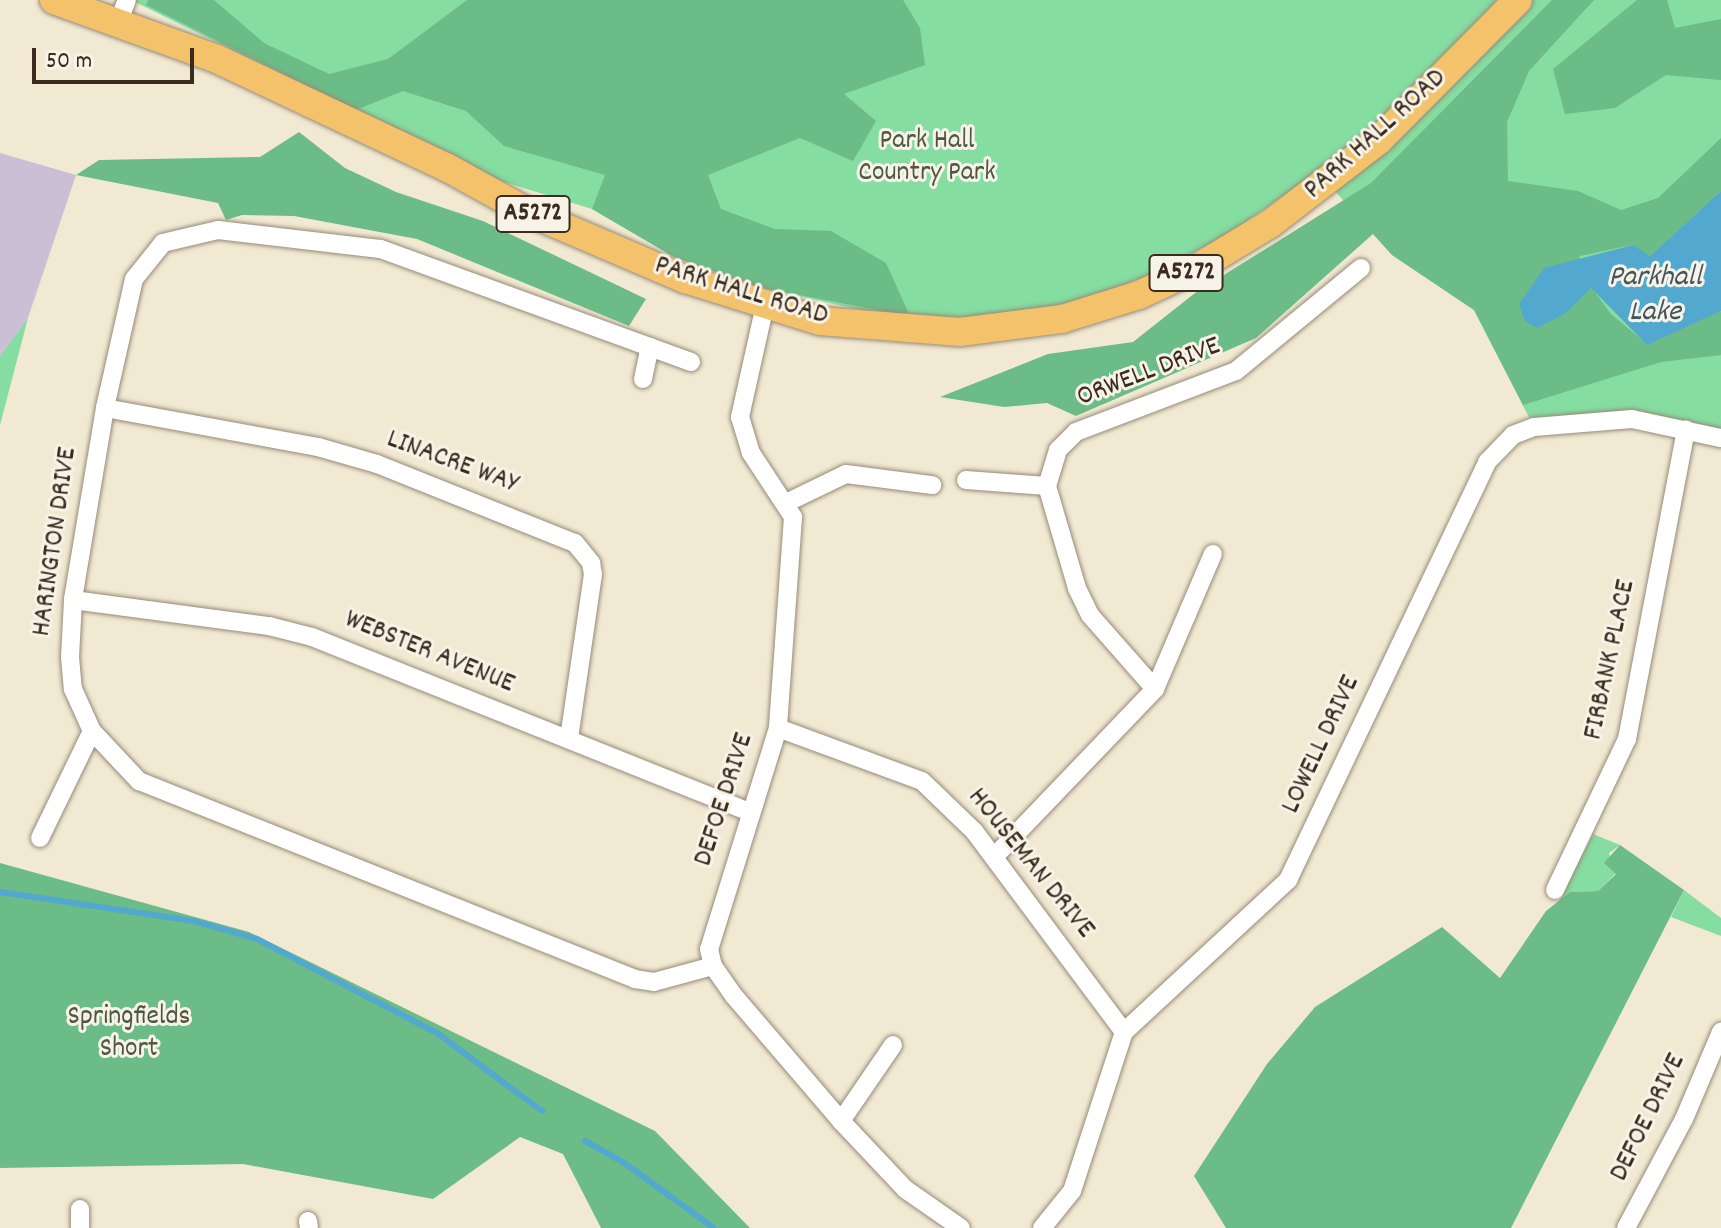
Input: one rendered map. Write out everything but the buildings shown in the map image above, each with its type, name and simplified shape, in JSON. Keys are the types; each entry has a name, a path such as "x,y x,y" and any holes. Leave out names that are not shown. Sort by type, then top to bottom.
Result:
{"main road":[{"name":"PARK HALL ROAD","path":"54,0 122,12 311,101 590,240 765,305 820,321 960,332 1062,319 1139,295 1197,268 1328,183 1423,98 1518,0"}],"street":[{"name":"HARINGTON DRIVE","path":"691,362 380,249 218,230 163,243 134,279 105,408 73,600 73,689 92,731 139,781 629,976 654,982 713,966"},
{"name":"ORWELL DRIVE","path":"1047,486 1058,450 1076,432 1236,371 1361,268"},
{"name":"DEFOE DRIVE","path":"713,966 709,949 713,930 778,728 794,536 788,502 751,453 740,417 765,305"},
{"path":"643,379 650,347"},
{"name":"LINACRE WAY","path":"105,408 318,447 377,464 575,543 591,563 593,574 569,739"},
{"name":"LOWELL DRIVE","path":"1042,1228 1072,1191 1124,1032 1288,880 1487,462 1513,435 1534,427 1632,419 1721,438"},
{"name":"FIRBANK PLACE","path":"1555,890 1627,739 1686,430"},
{"path":"788,502 846,474 932,485"},
{"path":"966,480 1047,486 1090,615 1155,689"},
{"path":"994,857 1155,689 1213,554"},
{"name":"WEBSTER AVENUE","path":"73,600 269,626 312,637 749,812"},
{"name":"HOUSEMAN DRIVE","path":"778,728 922,781 994,857 1124,1032"},
{"path":"40,838 92,731"},
{"path":"713,966 841,1121 905,1189 961,1228"},
{"name":"DEFOE DRIVE","path":"1626,1228 1684,1119 1721,1032"},
{"path":"841,1121 893,1045"}],"shaded area":[{"path":"0,153 76,175 28,318 0,356"}],"green space":[{"name":"Park Hall Country Park","path":"131,0 1497,0 1414,91 1301,184 1223,237 1147,276 1082,300 1006,315 936,318 866,311 757,287 674,257 592,209 491,178"},
{"path":"148,0 214,0 264,43 329,74 388,59 467,0 903,0 920,28 925,65 844,94 876,121 853,161 800,138 708,175 721,209 775,229 831,231 886,263 910,316 757,287 674,257 592,209 605,175 504,146 466,111 403,91 356,110 146,5"},
{"path":"1518,0 1721,0 1721,438 1632,419 1534,427 1474,310 1392,255 1328,183"},
{"path":"1552,0 1594,0 1529,71 1507,122 1508,181 1578,191 1621,210 1658,198 1721,138 1721,191 1650,256 1632,245 1580,256 1566,313 1591,287 1611,314 1647,344 1721,311 1721,355 1661,362 1523,405 1474,310 1392,255 1373,234 1256,338 1076,416 1047,403 1004,407 940,397 1048,354 1133,342 1195,293 1371,183"},
{"path":"1637,0 1667,0 1675,28 1721,19 1721,80 1666,75 1615,108 1565,114 1553,69"},
{"path":"299,132 345,168 396,192 483,221 646,299 629,326 417,239 294,216 242,215 226,220 218,203 76,175 99,160 260,157"},
{"path":"28,318 0,425 0,356"},
{"path":"1593,834 1620,845 1609,853 1616,873 1598,891 1570,892 1559,901"},
{"path":"1620,845 1684,890 1511,1228 1226,1228 1194,1176 1267,1064 1315,1007 1442,927 1500,978 1546,911 1570,892 1598,891 1616,874 1604,863"},
{"name":"Springfields Short","path":"0,863 249,932 655,1131 750,1228 601,1228 563,1154 520,1137 433,1199 243,1164 0,1168"},
{"path":"1684,890 1721,918 1721,936 1671,917"}],"water":[{"name":"Parkhall Lake","path":"1721,191 1721,311 1647,345 1591,288 1566,313 1537,328 1525,321 1519,304 1544,268 1633,245 1650,256"}],"waterway":[{"path":"0,892 194,921 257,939 437,1033 542,1111"},
{"path":"585,1141 623,1162 714,1228"}]}
